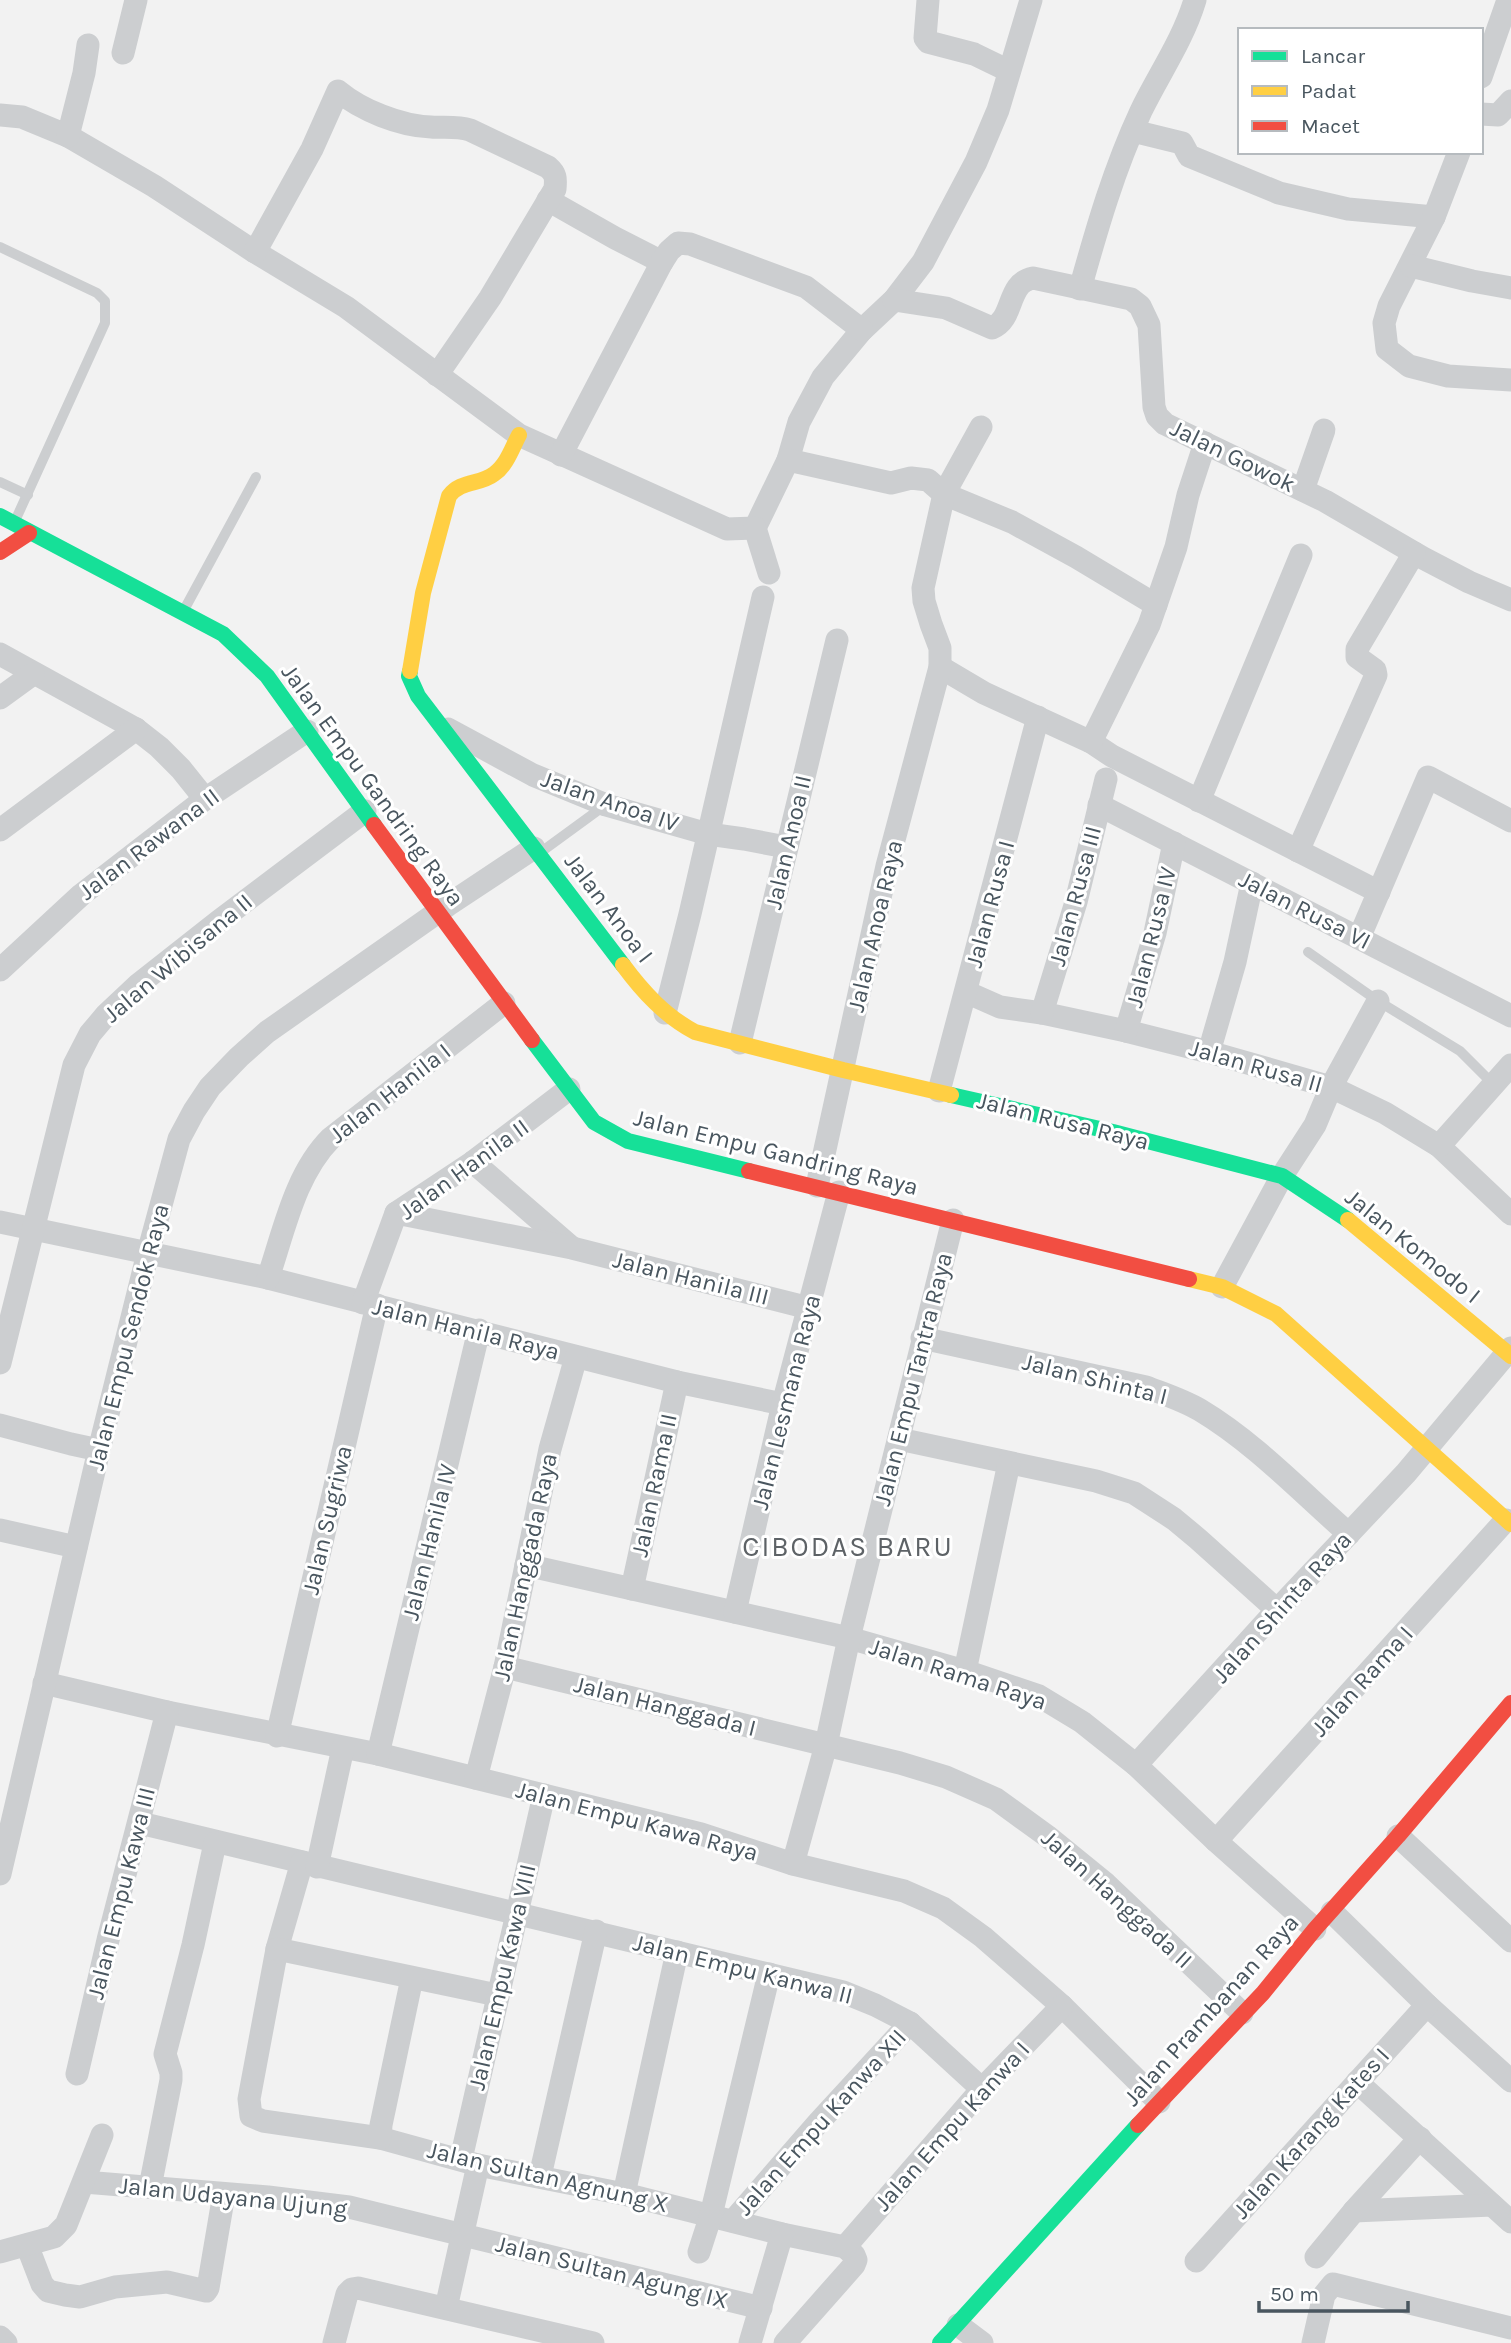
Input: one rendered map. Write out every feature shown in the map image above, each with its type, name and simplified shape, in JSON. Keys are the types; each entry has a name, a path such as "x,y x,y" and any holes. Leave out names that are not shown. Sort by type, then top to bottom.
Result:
{"street":[{"path":"123,53 136,0"},
{"path":"928,0 925,38 928,42 974,54 1009,71"},
{"path":"769,573 755,528 788,460 799,422 823,377 862,330 894,300 923,262 976,162 998,110 1031,0"},
{"path":"1080,289 1107,192 1142,111 1186,29 1195,0"},
{"path":"1483,71 1508,0"},
{"path":"68,136 85,73 88,45"},
{"path":"255,252 312,149 338,91 352,103 367,110 407,123 433,127 458,126 470,130 548,167 554,172 555,188 490,298 437,375"},
{"path":"1483,114 1498,115 1511,101"},
{"path":"0,115 22,117 68,136 154,186 346,307 519,435 727,530 755,528"},
{"path":"1133,131 1182,143 1189,156 1279,192 1348,209 1434,217"},
{"path":"1458,154 1434,217 1389,306 1384,323 1387,349 1409,366 1448,376 1511,380"},
{"path":"548,200 615,239 662,262"},
{"path":"561,455 662,262 678,243 690,244 806,287 862,330"},
{"path":"1411,265 1511,288"},
{"name":"Jalan Gowok","path":"894,300 946,308 992,328 1003,320 1019,283 1026,279 1033,278 1131,299 1140,306 1149,325 1152,393 1157,416 1165,425 1325,501 1414,553 1469,582 1511,600"},
{"path":"981,427 944,494 923,592 935,639 940,648 940,667 984,693 1091,742 1112,756 1379,892"},
{"path":"1303,490 1324,429"},
{"name":"Jalan Anoa I","path":"519,435 503,466 492,475 458,484 449,496 423,593 411,656 409,676 418,696 639,986 665,1013 679,1025 695,1032 843,1070"},
{"path":"1091,742 1149,625 1176,547 1188,495 1205,443"},
{"path":"788,460 891,483 917,478 928,480 944,494 1012,522 1156,605"},
{"name":"Jalan Empu Gandring Raya","path":"7,519 223,635 267,676 437,912 594,1122 628,1141 1222,1287 1276,1314 1509,1522"},
{"path":"0,552 29,533"},
{"path":"1298,851 1376,675 1375,670 1357,657 1357,649 1414,553"},
{"path":"1199,801 1301,555"},
{"path":"665,1013 691,914 763,597"},
{"name":"Jalan Anoa II","path":"740,1043 837,640"},
{"path":"0,654 136,729 174,762 205,799"},
{"name":"Jalan Anoa Raya","path":"828,1189 843,1070 887,866 940,667"},
{"path":"0,698 33,674"},
{"name":"Jalan Rusa I","path":"939,1091 1038,717"},
{"name":"Jalan Anoa IV","path":"443,727 533,775 606,805 708,834 786,847"},
{"path":"0,830 136,729"},
{"name":"Jalan Rawana II","path":"0,970 81,895 205,799 307,731"},
{"path":"1359,938 1429,776 1511,821"},
{"name":"Jalan Rusa III","path":"1042,1013 1076,902 1106,779"},
{"name":"Jalan Rusa VI","path":"1099,805 1511,1016"},
{"name":"Jalan Wibisana II","path":"1,1347 7,1295 31,1230 74,1065 90,1034 139,984 365,811"},
{"name":"Jalan Rusa IV","path":"1126,1031 1155,933 1174,843"},
{"name":"Jalan Empu Sendok Raya","path":"0,1874 4,1842 99,1450 179,1139 211,1087 267,1032 437,912 536,851"},
{"path":"1209,1052 1235,962 1252,883"},
{"name":"Jalan Rusa II","path":"966,992 1000,1007 1126,1031 1331,1087 1385,1112 1439,1146 1507,1203"},
{"path":"1222,1287 1282,1177 1315,1125 1331,1087 1378,1001"},
{"name":"Jalan Hanila I","path":"268,1278 295,1200 317,1152 331,1138 504,1003"},
{"path":"1439,1146 1511,1065"},
{"name":"Jalan Rusa Raya","path":"843,1070 1225,1160 1282,1177"},
{"name":"Jalan Hanila II","path":"370,1304 397,1213 472,1163 569,1089"},
{"name":"Jalan Hanila III","path":"472,1163 572,1248"},
{"name":"Jalan Komodo I","path":"1282,1177 1343,1216 1510,1352"},
{"name":"Jalan Lesmana Raya","path":"735,1612 783,1404 809,1308 828,1189"},
{"name":"Jalan Hanila III","path":"397,1213 572,1248 809,1308"},
{"name":"Jalan Empu Tantra Raya","path":"793,1864 825,1745 922,1338 953,1220"},
{"name":"Jalan Hanila Raya","path":"0,1222 268,1278 677,1382 783,1404"},
{"name":"Jalan Sugriwa","path":"277,1736 370,1304"},
{"name":"Jalan Hanila IV","path":"378,1754 479,1330"},
{"name":"Jalan Shinta I","path":"922,1338 1146,1387 1171,1396 1200,1410 1246,1443 1349,1534"},
{"name":"Jalan Shinta Raya","path":"1136,1765 1428,1448 1510,1352"},
{"name":"Jalan Hanggada Raya","path":"476,1778 505,1667 550,1449 576,1357"},
{"name":"Jalan Rama II","path":"632,1589 677,1382"},
{"path":"0,1425 99,1450"},
{"path":"898,1439 1096,1481 1134,1493 1190,1532 1277,1611"},
{"path":"965,1671 1009,1463"},
{"name":"Jalan Rama I","path":"1216,1841 1509,1522"},
{"path":"0,1530 76,1547"},
{"name":"Jalan Rama Raya","path":"526,1565 849,1639 965,1671 1038,1696 1082,1722 1136,1765 1315,1929"},
{"name":"Jalan Hanggada I","path":"505,1667 825,1745"},
{"name":"Jalan Empu Kawa Raya","path":"44,1683 167,1713 378,1754 701,1834 793,1864 904,1891 943,1908 983,1937 1062,2006 1159,2102"},
{"name":"Jalan Prambanan Raya","path":"940,2343 1159,2102 1263,1993 1511,1703"},
{"name":"Jalan Empu Kawa III","path":"77,2074 108,1940 167,1713"},
{"name":"Jalan Hanggada II","path":"825,1745 946,1777 996,1799 1107,1884 1242,2013"},
{"path":"343,1748 309,1864 277,1949 497,1996"},
{"name":"Jalan Empu Kawa VIII","path":"446,2308 462,2236 469,2162 497,1996 544,1795"},
{"name":"Jalan Empu Kanwa II","path":"139,1824 517,1912 843,1992 910,2024 982,2089"},
{"path":"1398,1836 1506,1927"},
{"path":"150,2187 171,2080 164,2054 194,1945 215,1843"},
{"path":"1332,1912 1427,2006 1511,2081"},
{"path":"540,2176 596,1931"},
{"name":"Jalan Sultan Agnung X","path":"277,1949 249,2099 248,2109 251,2116 263,2121 380,2138 469,2162 624,2194 845,2247"},
{"path":"624,2194 677,1952"},
{"path":"699,2252 722,2218 769,1974"},
{"path":"380,2138 412,1978"},
{"name":"Jalan Empu Kanwa I","path":"845,2247 982,2089 1062,2006"},
{"name":"Jalan Karang Kates I","path":"1196,2260 1427,2006"},
{"name":"Jalan Empu Kanwa XII","path":"722,2218 818,2123 910,2024"},
{"path":"1357,2082 1511,2222"},
{"path":"0,2252 54,2237 66,2225 102,2136"},
{"path":"1316,2258 1420,2138"},
{"name":"Jalan Udayana Ujung","path":"85,2182 268,2197 349,2207 462,2236"},
{"path":"27,2245 42,2284 48,2291 80,2297 115,2287 167,2282 206,2291 224,2194"},
{"path":"1354,2211 1492,2205"},
{"name":"Jalan Sultan Agung IX","path":"750,2343 782,2234"},
{"name":"Jalan Sultan Agung IX","path":"462,2236 761,2308"},
{"path":"785,2343 854,2265 855,2255 845,2247"},
{"path":"1313,2343 1324,2295 1333,2284 1511,2328"},
{"path":"334,2343 347,2294 358,2288 593,2343"},
{"path":"958,2325 982,2343"},
{"path":"0,2337 6,2343"}],"lane":[{"path":"0,247 97,293 105,301 105,323 28,495 7,519"},
{"path":"182,612 256,477"},
{"path":"0,482 28,495"},
{"path":"536,851 606,805"},
{"path":"1308,952 1378,1001 1460,1051 1494,1085"}],"traffic: fast":[{"path":"0,516 223,634 267,676 374,825"},
{"path":"410,671 409,676 418,696 623,965"},
{"path":"532,1040 594,1122 628,1141 749,1171"},
{"path":"951,1095 1113,1132 1282,1176 1348,1220"},
{"path":"940,2343 1138,2125"}],"traffic: slow":[{"path":"410,671 423,593 449,496 459,487 489,477 499,470 519,435"},
{"path":"623,965 655,1003 695,1032 951,1095"},
{"path":"1348,1220 1511,1356"},
{"path":"1189,1279 1222,1287 1276,1314 1511,1524"}],"traffic: jam":[{"path":"0,552 29,533"},
{"path":"374,825 532,1040"},
{"path":"749,1171 1189,1279"},
{"path":"1138,2125 1263,1993 1511,1703"}],"district":[{"name":"CIBODAS BARU","path":"848,1546"}]}
